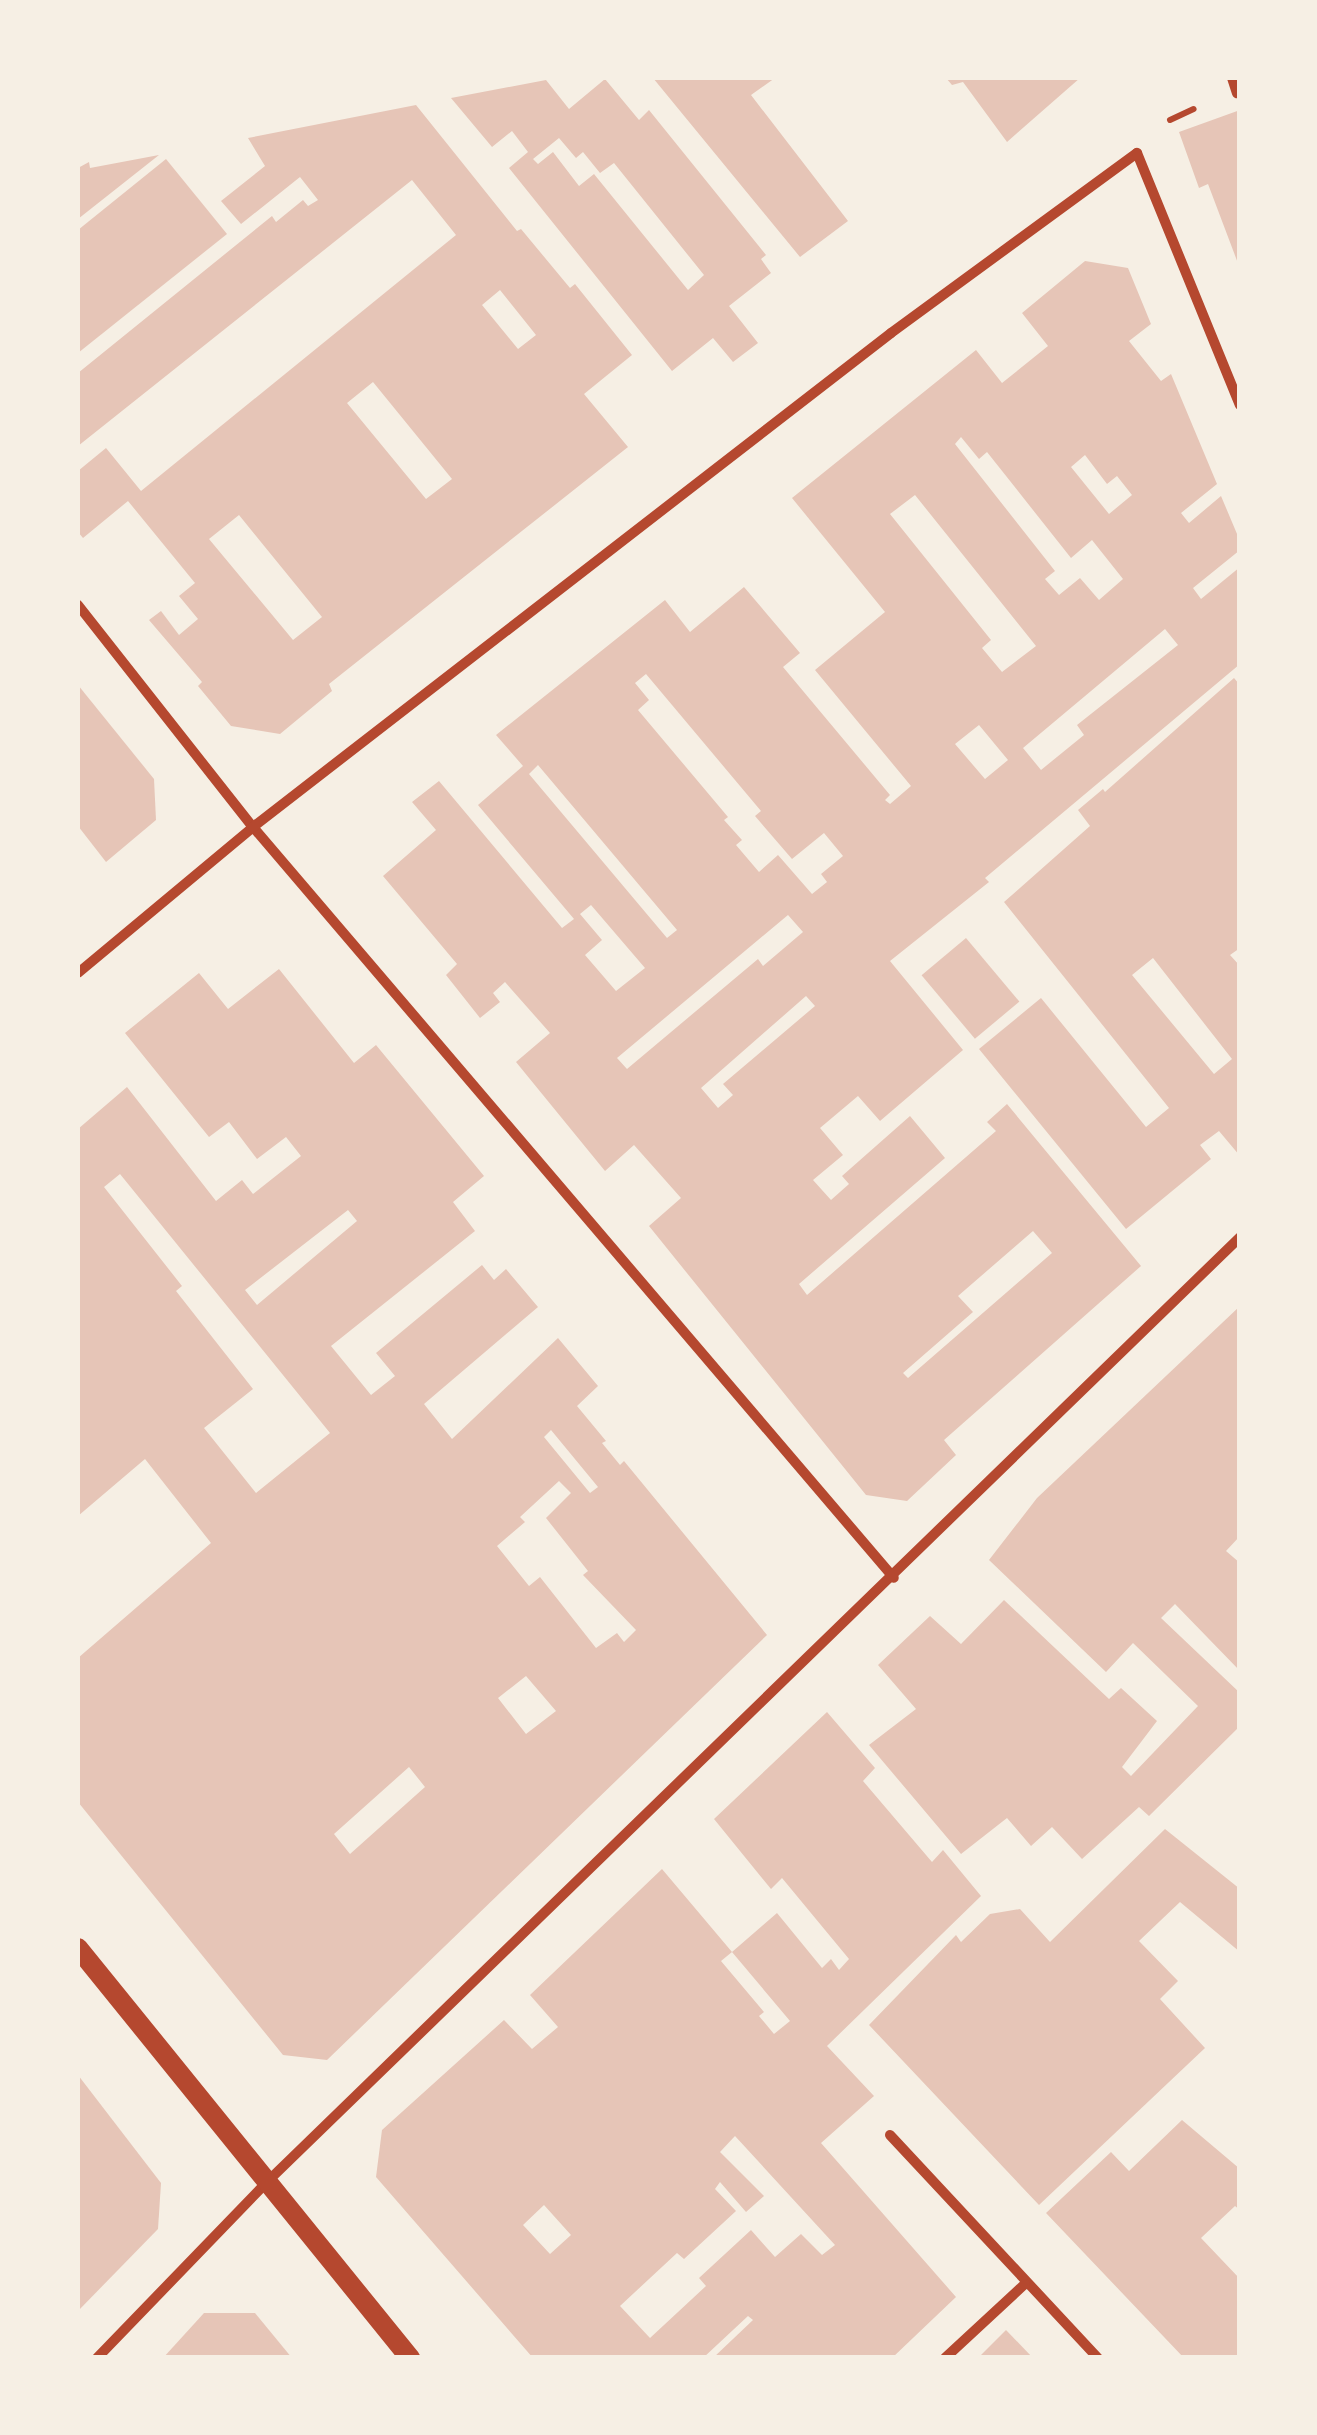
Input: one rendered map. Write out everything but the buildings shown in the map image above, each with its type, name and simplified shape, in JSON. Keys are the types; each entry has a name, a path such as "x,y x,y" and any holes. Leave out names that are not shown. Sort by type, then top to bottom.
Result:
{"main road":[{"path":"78,1948 410,2358"}],"street":[{"path":"1232,78 1237,93"},
{"path":"78,973 253,827 983,262 1137,154 1239,401"},
{"path":"78,605 253,827 894,1578"},
{"path":"98,2358 267,2182 894,1578 1240,1237"},
{"path":"890,2135 1098,2358"},
{"path":"945,2358 1026,2284"}],"path":[{"path":"1137,154 1173,117 1237,93"}]}
